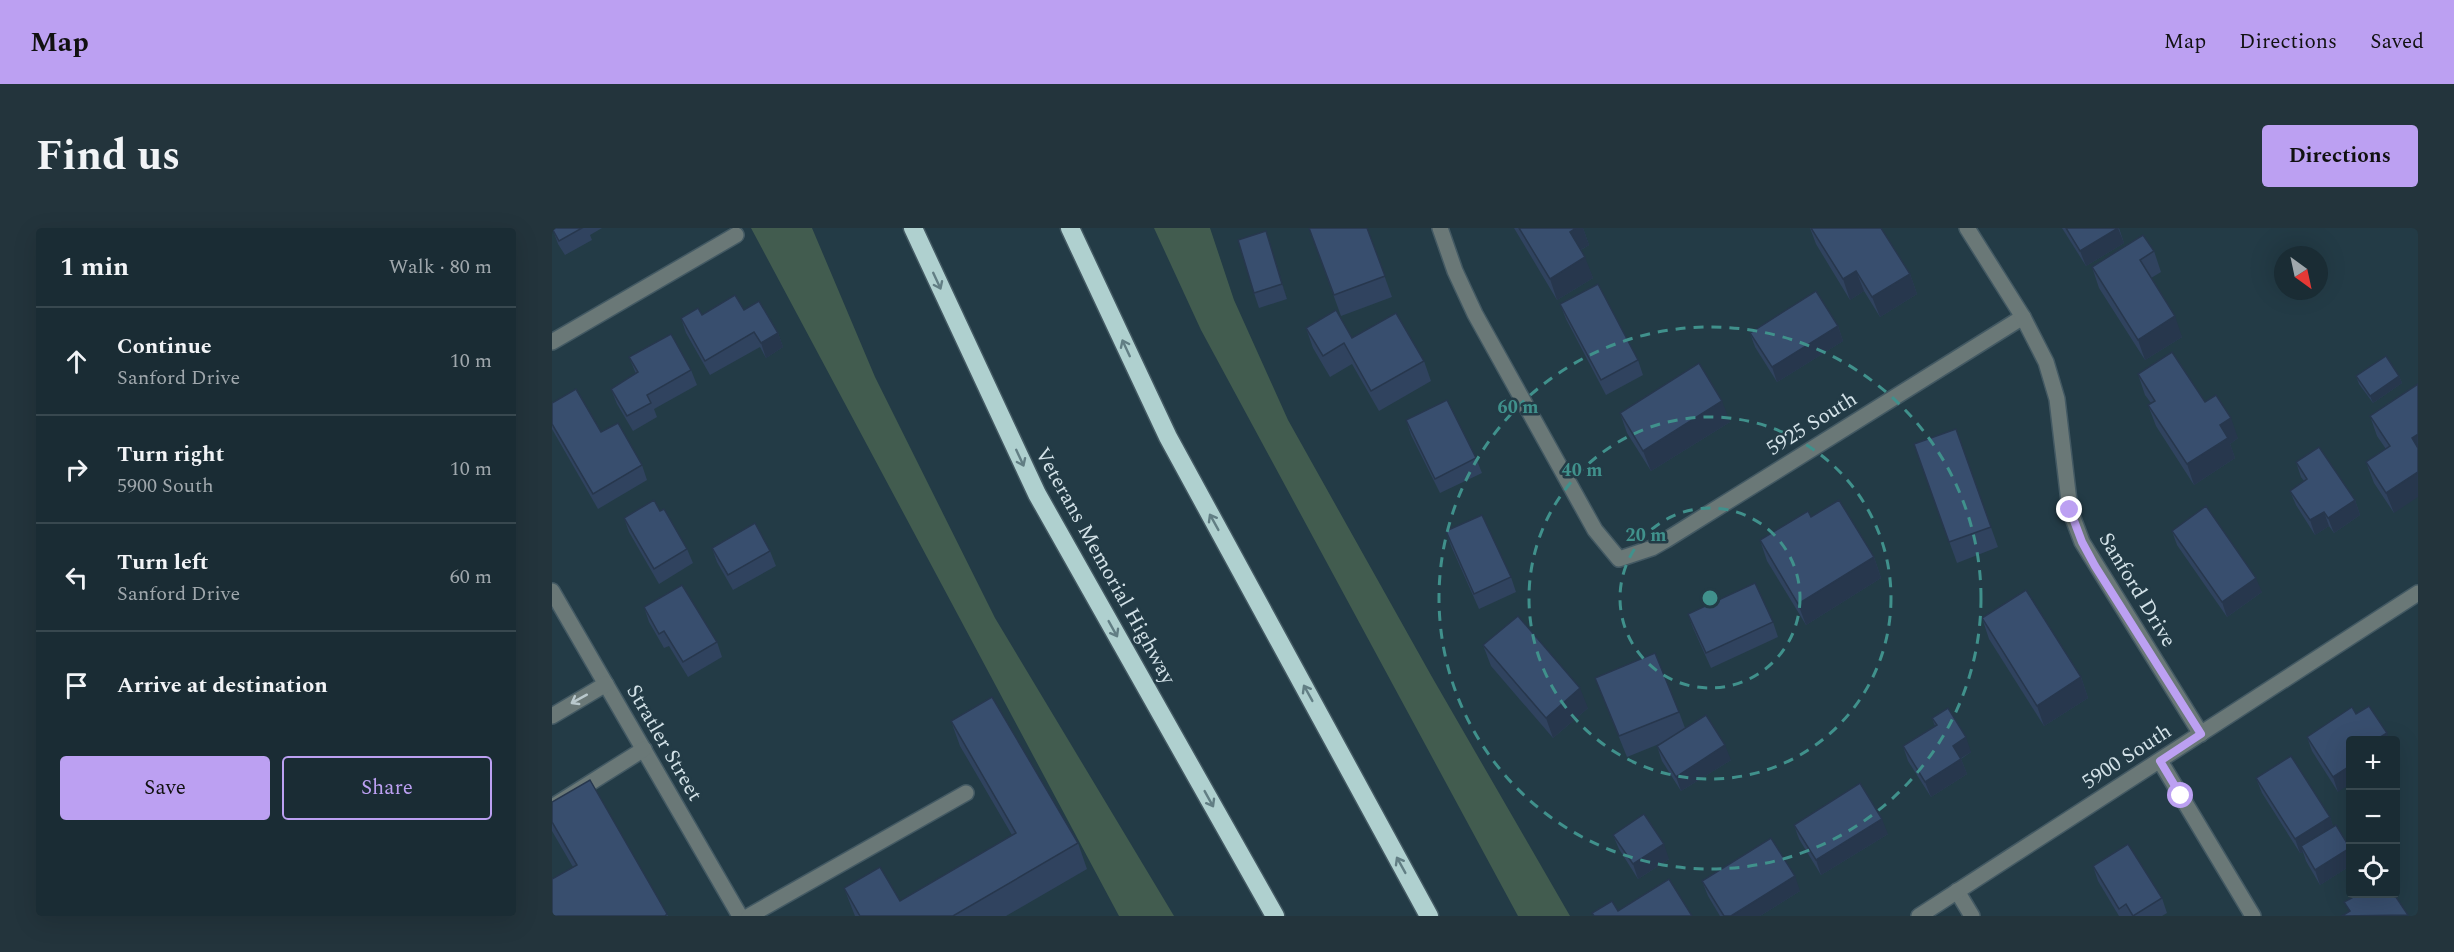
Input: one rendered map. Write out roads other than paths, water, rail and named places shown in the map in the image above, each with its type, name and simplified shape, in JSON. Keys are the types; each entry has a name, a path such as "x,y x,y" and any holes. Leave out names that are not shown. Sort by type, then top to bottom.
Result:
{"highway":[{"name":"Veterans Memorial Highway","path":"913,228 1036,494 1275,916"},
{"path":"1070,228 1168,437 1429,916"}],"street":[{"name":"5925 South","path":"1440,228 1455,271 1475,314 1595,530 1619,559 1652,548 1666,540 2023,317"},
{"name":"Sanford Drive","path":"1967,228 2023,317 2046,362 2057,399 2070,510 2082,542 2201,734"},
{"path":"552,342 736,235"},
{"name":"5900 South","path":"1919,916 2418,593"},
{"name":"Stratler Street","path":"554,598 740,916"},
{"path":"552,716 606,684"},
{"path":"552,807 644,749"},
{"path":"2160,761 2253,916"},
{"path":"749,916 966,793"},
{"path":"1957,891 1972,916"}]}
